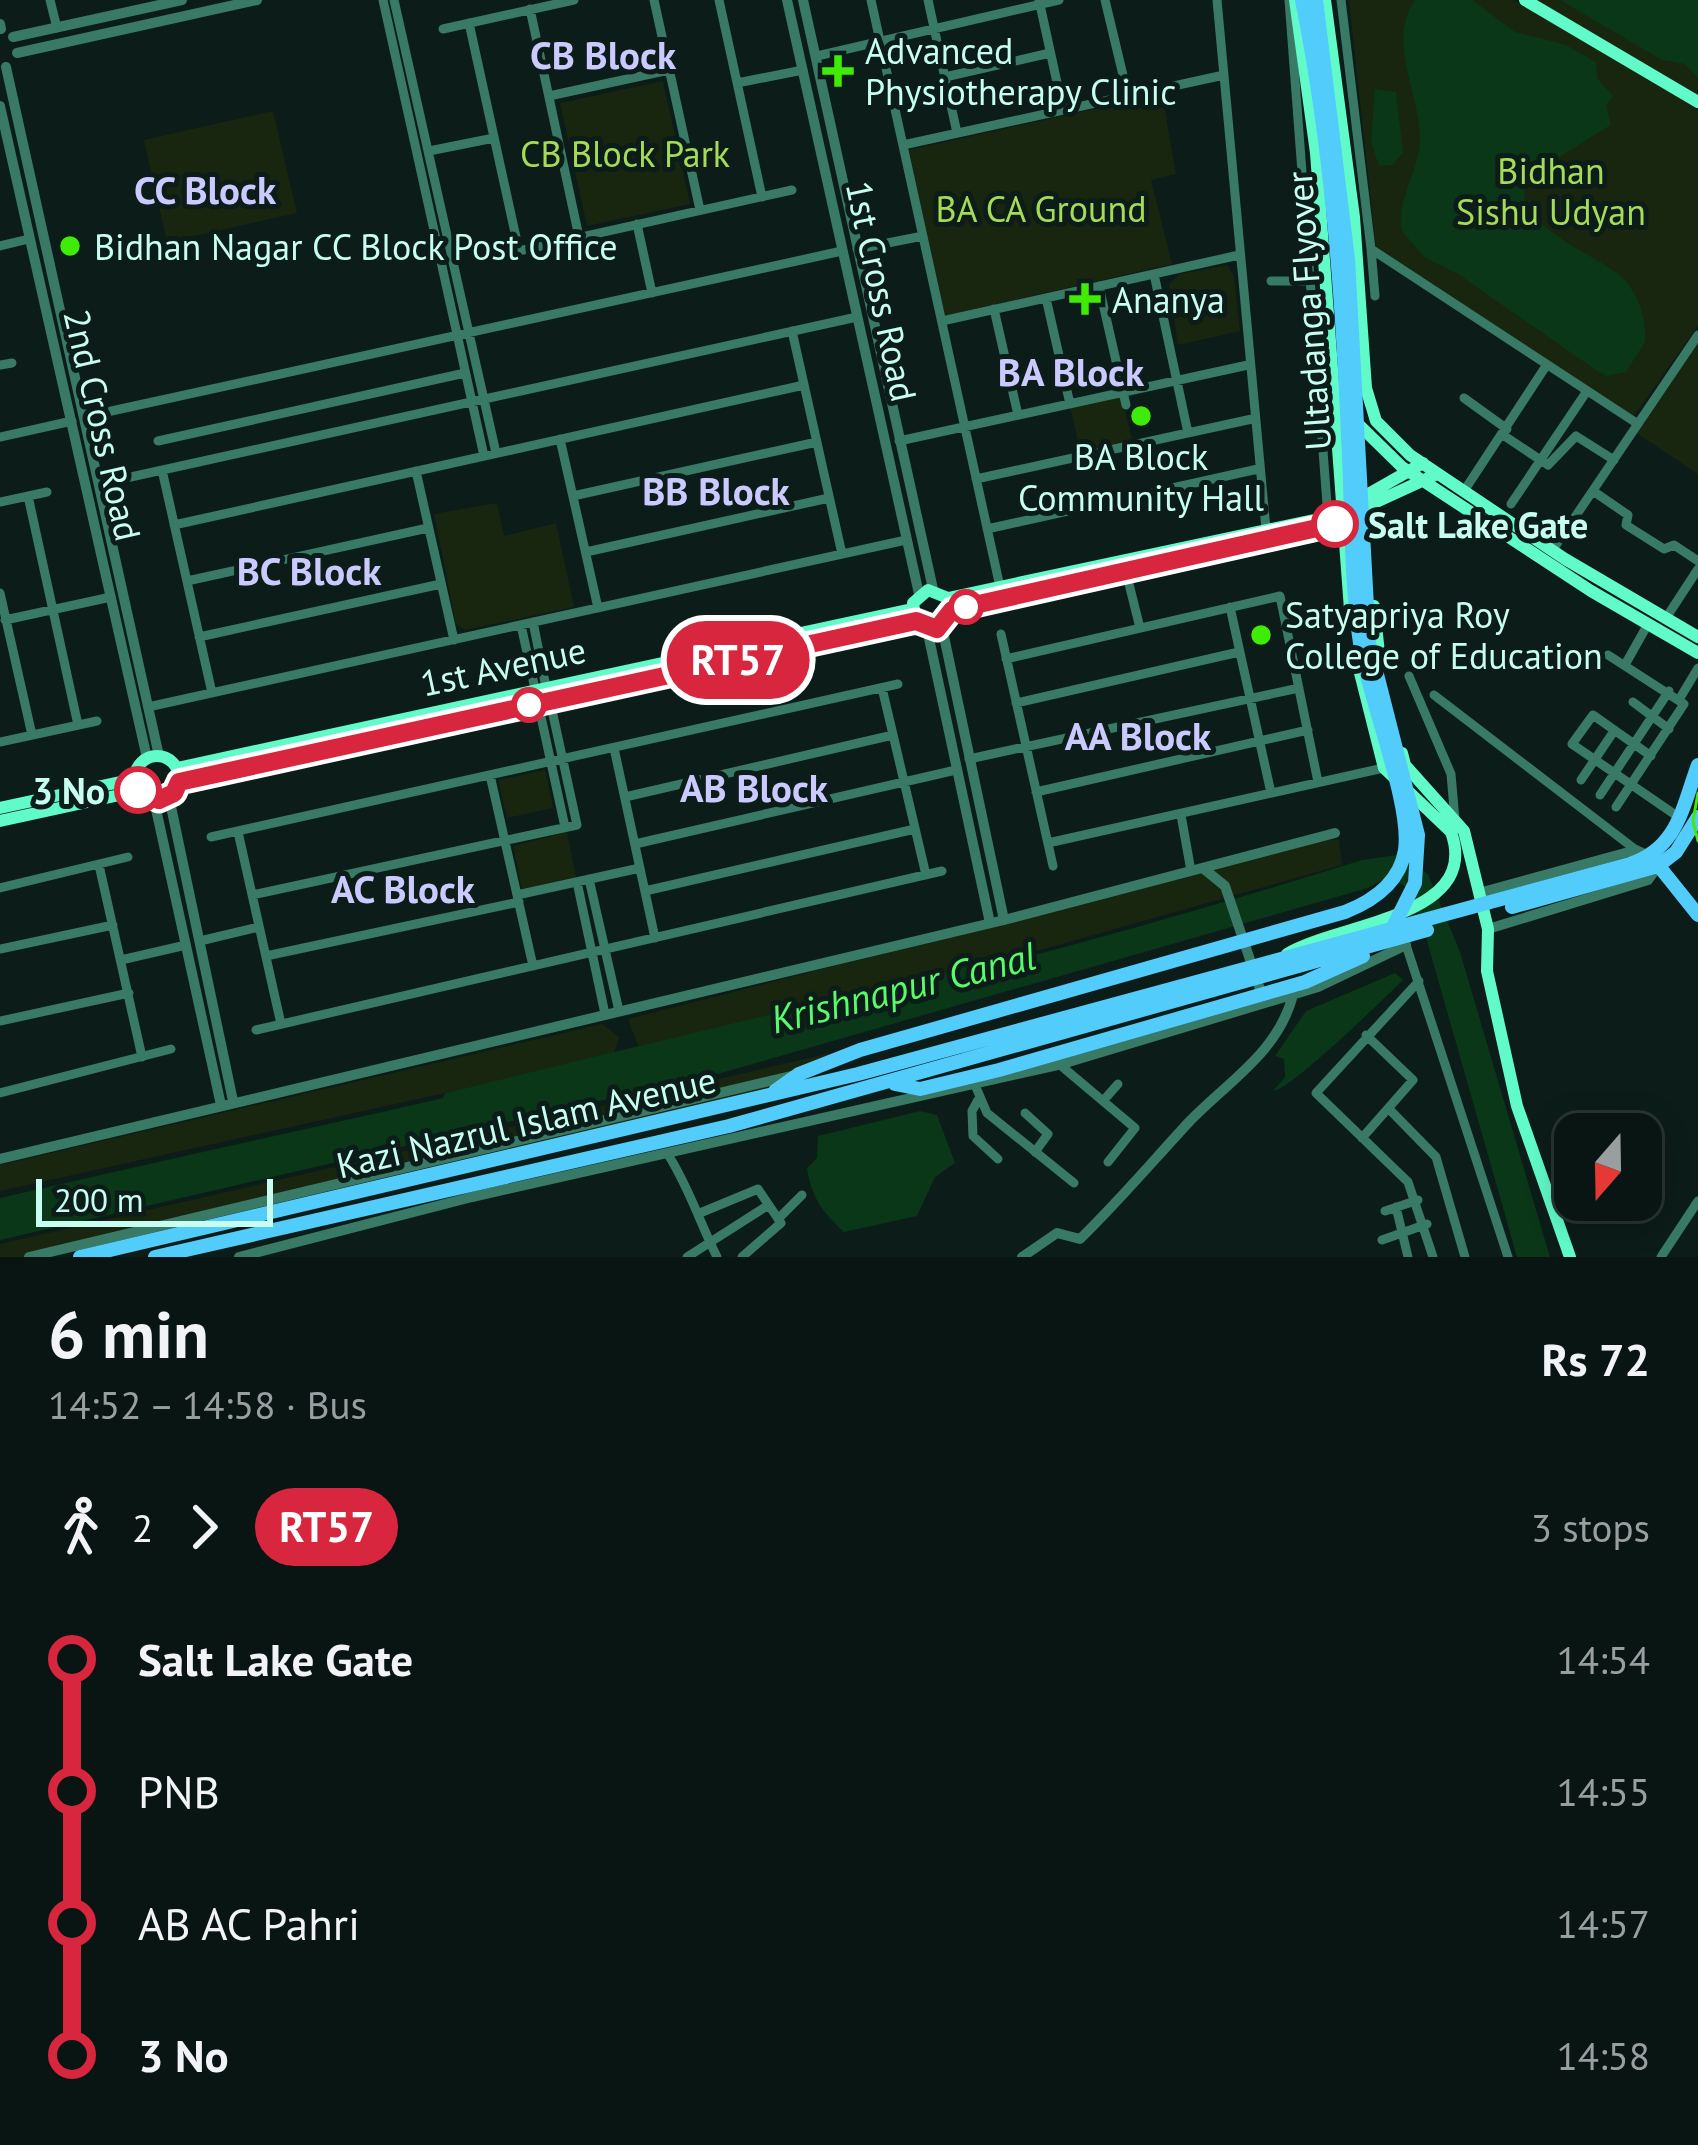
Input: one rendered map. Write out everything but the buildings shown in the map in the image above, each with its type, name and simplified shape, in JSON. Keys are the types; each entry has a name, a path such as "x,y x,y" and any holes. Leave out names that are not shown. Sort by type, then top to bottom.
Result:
{"main road":[{"name":"Ultadanga Flyover","path":"890,1084 920,1089 999,1070 1331,973 1376,947 1399,921 1412,893 1418,835 1384,712 1365,602 1357,372 1336,196 1296,0"},
{"path":"1281,958 1311,939 1409,909 1443,888 1454,868 1456,845 1435,812 1384,768 1355,650 1336,516 1336,393 1316,153 1296,0"},
{"name":"Ultadanga Flyover","path":"768,1096 799,1074 1345,912 1378,894 1400,867 1406,841 1401,808 1370,700 1356,608 1336,196 1320,0"},
{"path":"1320,0 1354,218 1368,401 1382,431 1417,468"},
{"path":"1526,0 1698,102"},
{"path":"1336,393 1370,437 1698,653"},
{"path":"1368,502 1417,468"},
{"path":"924,621 950,604 1000,587 1126,572 1336,516 1432,478 1464,491 1552,551 1698,637"},
{"path":"1368,502 1376,640 1405,765 1455,820 1468,844 1488,929 1486,971 1517,1106 1570,1257"},
{"path":"924,621 926,592 950,604 1336,516"},
{"name":"1st Avenue","path":"178,775 782,644 924,621"},
{"path":"0,808 136,785 162,798 178,775 153,757 136,785 0,821"},
{"path":"1698,765 1693,821 1676,852 1648,858 1698,915"},
{"name":"Kazi Nazrul Islam Avenue","path":"80,1257 768,1096 1409,935 1612,875 1648,858"},
{"name":"Kazi Nazrul Islam Avenue","path":"155,1257 731,1133 1254,973 1281,958 1409,935"}],"street":[{"path":"50,0 57,28"},
{"path":"14,37 182,0"},
{"path":"3,68 17,52 257,0"},
{"path":"383,0 490,455"},
{"path":"394,0 430,152 436,212"},
{"path":"443,29 574,0"},
{"path":"654,0 700,210"},
{"path":"719,0 762,196"},
{"path":"788,2 803,0"},
{"name":"1st Cross Road","path":"803,0 899,441 926,592"},
{"path":"872,0 1000,587"},
{"path":"928,0 957,134"},
{"path":"817,56 1059,0"},
{"path":"1106,0 1128,96"},
{"path":"1217,0 1252,418 1266,529"},
{"path":"1296,0 1308,281 1336,516"},
{"path":"1341,0 1375,296"},
{"name":"1st Cross Road","path":"788,2 906,540 926,592"},
{"path":"1039,2 1063,110"},
{"path":"530,9 579,237"},
{"path":"469,22 518,251"},
{"path":"0,27 14,37 17,52"},
{"path":"945,76 1050,52"},
{"name":"2nd Cross Road","path":"3,68 63,323 78,419"},
{"path":"549,96 669,70"},
{"path":"737,83 803,70"},
{"path":"903,145 1225,75"},
{"name":"2nd Cross Road","path":"0,106 38,278 86,453 111,597 136,683"},
{"path":"430,152 494,138"},
{"path":"492,257 792,190"},
{"path":"637,224 652,293"},
{"path":"857,249 923,236"},
{"path":"0,246 29,239"},
{"path":"1371,249 1638,424"},
{"path":"0,437 842,251"},
{"path":"942,321 1240,255"},
{"path":"38,278 52,274"},
{"path":"1154,274 1188,433"},
{"path":"1271,281 1308,281"},
{"path":"1099,286 1126,405"},
{"path":"1046,298 1070,404"},
{"path":"994,309 1018,415"},
{"path":"99,484 857,316"},
{"path":"792,331 842,554"},
{"path":"463,335 465,373 478,401"},
{"path":"1552,551 1698,335"},
{"path":"868,365 882,362"},
{"path":"899,441 1248,365"},
{"path":"1464,491 1546,366"},
{"path":"158,441 465,373"},
{"path":"174,525 804,385"},
{"path":"1511,504 1587,391"},
{"path":"1463,398 1539,461 1552,464 1576,436 1614,460"},
{"path":"976,479 1252,418"},
{"path":"1130,427 1135,444"},
{"path":"560,439 598,608"},
{"path":"573,496 817,442"},
{"name":"2nd Cross Road","path":"86,453 99,484 153,757"},
{"path":"987,529 1258,469"},
{"path":"162,470 212,693"},
{"path":"416,471 454,640"},
{"path":"1593,490 1629,516 1626,525 1664,549 1671,544 1698,565 1666,618"},
{"path":"0,502 47,492"},
{"path":"28,496 78,724"},
{"path":"586,552 830,498"},
{"path":"187,581 428,528"},
{"path":"148,707 906,540"},
{"path":"1126,572 1140,628"},
{"path":"199,637 441,584"},
{"path":"0,593 32,735"},
{"path":"1006,658 1280,596 1318,782"},
{"path":"3,620 111,597"},
{"path":"1230,608 1271,793"},
{"path":"924,621 969,759 971,806 990,923"},
{"path":"924,621 956,770 1004,920"},
{"path":"252,896 571,826 527,624"},
{"path":"1626,663 1648,624"},
{"path":"1001,634 1054,866"},
{"path":"1016,703 1239,652"},
{"path":"1608,655 1680,698 1683,710 1616,807"},
{"path":"1680,698 1698,668"},
{"path":"1409,676 1430,734 1445,758 1455,820"},
{"path":"136,683 148,707 153,757"},
{"path":"211,837 898,684"},
{"path":"882,688 926,875"},
{"path":"969,759 1299,688"},
{"path":"1600,795 1669,691"},
{"path":"1434,694 1648,858"},
{"path":"1633,703 1670,730"},
{"path":"1651,756 1593,715 1572,744 1693,821"},
{"path":"0,742 97,721"},
{"path":"1036,792 1308,730"},
{"path":"1581,780 1614,731"},
{"path":"625,796 892,735"},
{"path":"614,748 655,938"},
{"path":"1048,843 1405,765"},
{"path":"635,844 956,770"},
{"path":"490,775 533,966"},
{"path":"162,798 211,990 227,1103"},
{"path":"162,798 178,909 227,1103"},
{"path":"1181,815 1197,870 1225,886 1265,1004"},
{"path":"645,891 915,829"},
{"path":"238,832 281,1024"},
{"path":"0,1159 1004,920 1335,833"},
{"path":"0,888 128,857"},
{"path":"1479,893 1648,858"},
{"path":"1488,929 1648,880 1648,858"},
{"path":"99,865 142,1057"},
{"path":"266,956 640,868"},
{"path":"256,1030 942,871"},
{"path":"583,881 612,1012"},
{"path":"178,909 193,906"},
{"path":"0,949 113,925"},
{"path":"200,941 259,927"},
{"path":"1409,935 1419,981 1508,1257"},
{"name":"Kazi Nazrul Islam Avenue","path":"239,1257 288,1250 669,1156 731,1133 1059,1064 1350,976 1409,935"},
{"path":"122,960 186,945"},
{"path":"1419,981 1316,1093 1408,1182 1418,1200 1433,1257"},
{"path":"196,993 211,990"},
{"path":"0,1021 129,993"},
{"path":"1022,1257 1057,1233 1080,1239 1198,1113 1246,1070 1282,1026 1293,995"},
{"path":"1362,1138 1413,1080 1366,1035"},
{"path":"0,1094 171,1049"},
{"path":"1059,1064 1136,1131 1108,1162"},
{"name":"Kazi Nazrul Islam Avenue","path":"29,1257 799,1074"},
{"path":"1103,1101 1118,1084"},
{"path":"975,1085 979,1100 1073,1183"},
{"path":"979,1100 973,1107 973,1136 998,1159"},
{"path":"1388,1109 1436,1157 1465,1257"},
{"path":"1025,1113 1048,1134 1035,1152"},
{"path":"669,1156 717,1257"},
{"path":"700,1213 758,1190 782,1223 742,1257"},
{"path":"778,1219 802,1195"},
{"path":"1408,1257 1390,1209 1418,1200"},
{"path":"1661,1257 1698,1201"},
{"path":"688,1257 767,1206"},
{"path":"1382,1240 1426,1224"}],"green space":[{"name":"Bidhan Sishu Udyan","path":"1349,0 1514,0 1698,109 1698,326 1633,417 1376,249"},
{"path":"1534,0 1698,0 1698,96"},
{"name":"CB Block Park","path":"663,81 690,204 587,226 560,103"},
{"name":"BA CA Ground","path":"1162,94 1176,174 1151,180 1172,264 944,316 909,150"},
{"path":"273,111 297,213 167,242 144,140"},
{"path":"1227,265 1234,276 1240,331 1178,345 1169,284 1179,274"},
{"path":"1698,341 1698,474 1635,432"},
{"path":"1121,395 1133,443 1081,454 1070,406"},
{"path":"497,503 504,536 556,523 574,607 465,630 456,624 434,514"},
{"path":"545,770 553,808 507,818 498,780"},
{"path":"567,832 577,882 523,894 513,846"},
{"path":"1328,839 1339,840 1342,865 997,962 640,1051 628,1019"},
{"path":"602,1024 619,1037 613,1056 0,1191 0,1165"},
{"path":"831,1053 764,1091 35,1257 0,1257 0,1244"}],"shaded area":[{"path":"1415,0 1472,0 1515,32 1566,45 1596,62 1597,78 1613,96 1606,106 1611,125 1533,173 1524,190 1539,221 1614,271 1634,294 1643,317 1645,342 1626,372 1606,376 1590,366 1458,274 1424,257 1402,231 1402,207 1420,138 1404,50 1407,16"},
{"path":"1560,0 1698,0 1698,78 1685,64 1662,60"},
{"path":"1375,89 1396,92 1403,153 1392,165 1379,166 1371,143"},
{"path":"1397,855 1428,874 1460,952 1550,1257 1517,1257 1427,941 1408,889 1389,876 1368,888 721,1073 0,1240 0,1198 855,1001 1194,911 1362,860"},
{"path":"1395,973 1403,980 1393,990 1316,1061 1273,1091 1285,1077 1284,1059 1275,1056 1306,1011"},
{"path":"920,1111 937,1115 955,1163 935,1177 917,1216 844,1232 819,1204 809,1178 807,1168 817,1158 818,1136"}],"waterway":[{"name":"Krishnapur Canal","path":"448,1097 998,964"}],"tram line":[{"path":"1698,793 1693,821 1698,841"}],"bus line":[{"name":"RT57","path":"138,790 159,800 174,793 179,782 916,621 937,629 949,620 952,610 1335,524"}],"place":[{"name":"Advanced Physiotherapy Clinic","path":"838,71"},
{"name":"Bidhan Nagar CC Block Post Office","path":"70,246"},
{"name":"Ananya","path":"1085,299"},
{"name":"BA Block Community Hall","path":"1141,416"},
{"name":"Salt Lake Gate","path":"1335,524"},
{"name":"Satyapriya Roy College of Education","path":"1261,635"},
{"name":"3 No","path":"138,790"}],"district":[{"name":"CB Block","path":"603,54"},
{"name":"CC Block","path":"205,189"},
{"name":"BA Block","path":"1071,371"},
{"name":"BB Block","path":"716,490"},
{"name":"BC Block","path":"309,570"},
{"name":"AA Block","path":"1138,735"},
{"name":"AB Block","path":"754,787"},
{"name":"AC Block","path":"403,888"}]}
